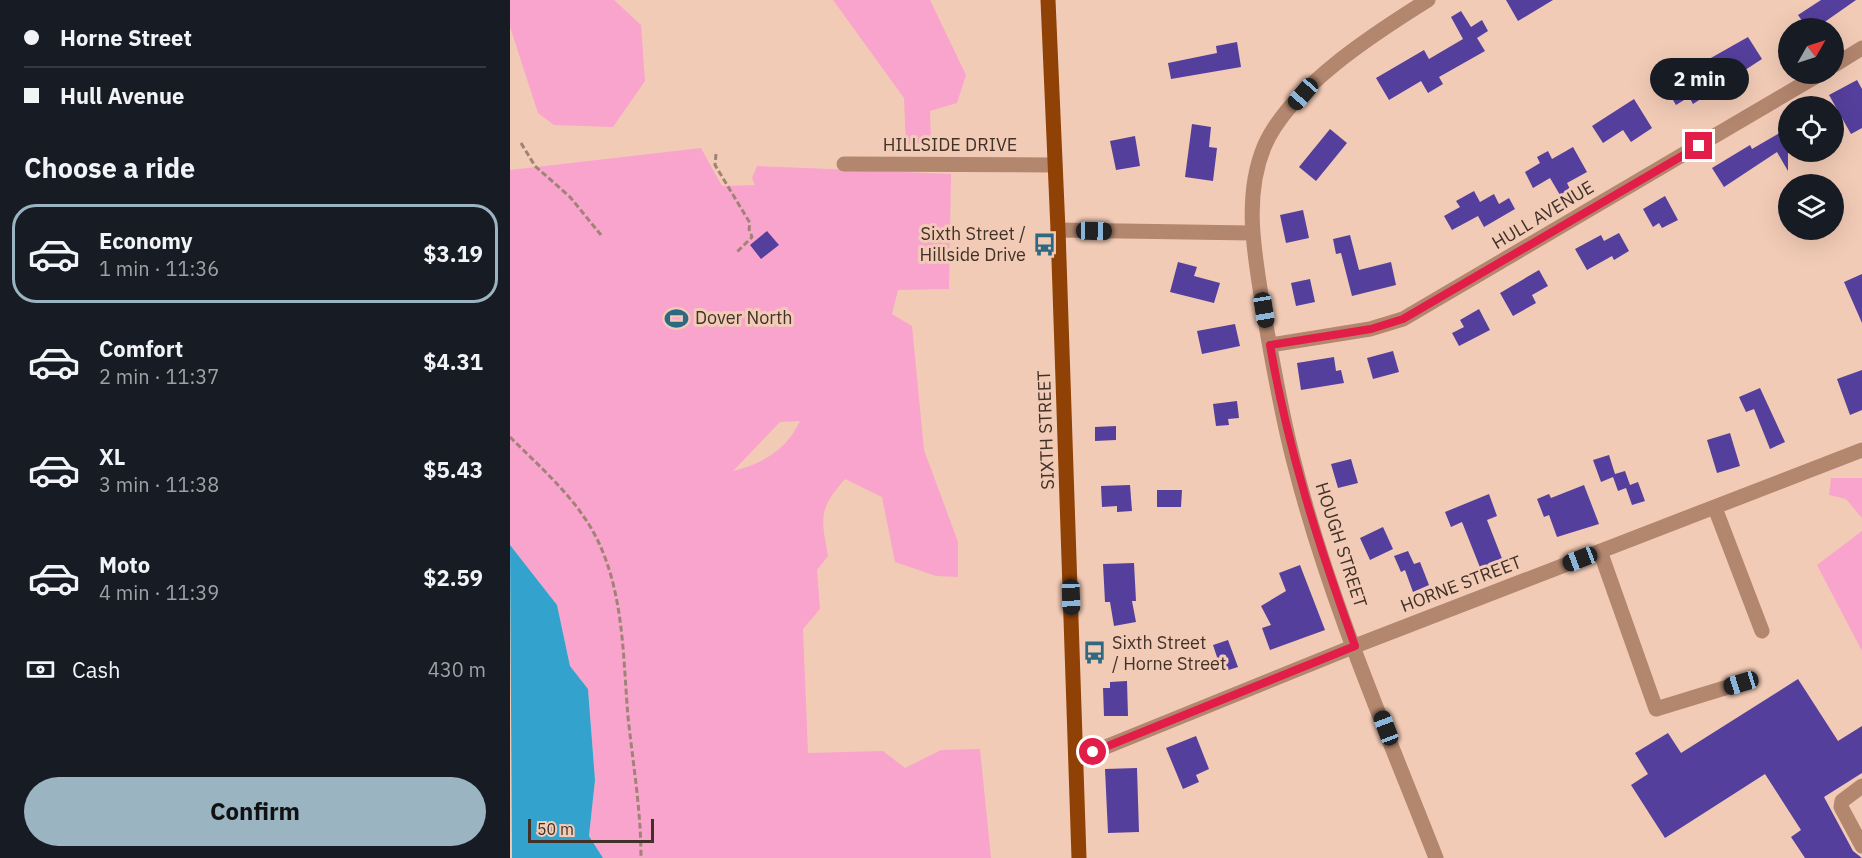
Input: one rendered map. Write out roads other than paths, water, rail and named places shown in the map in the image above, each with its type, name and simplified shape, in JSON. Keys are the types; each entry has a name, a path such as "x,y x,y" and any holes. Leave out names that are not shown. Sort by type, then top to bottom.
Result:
{"main road":[{"name":"SIXTH STREET","path":"1048,0 1079,858"}],"street":[{"name":"HOUGH STREET","path":"1428,0 1335,64 1314,81 1291,108 1264,147 1255,185 1251,233 1280,403 1300,486 1320,553 1436,858"},
{"path":"1844,59 1862,48"},
{"name":"HULL AVENUE","path":"1270,345 1371,329 1403,319 1803,84"},
{"name":"HILLSIDE DRIVE","path":"844,164 1055,165"},
{"path":"1058,230 1251,233"},
{"name":"HORNE STREET","path":"1076,759 1355,646 1862,450"},
{"path":"1714,508 1762,631"},
{"path":"1600,551 1656,709 1741,683"},
{"path":"1862,786 1842,801 1841,807 1862,846"}],"water":[{"path":"510,545 557,605 570,666 588,689 595,780 589,836 603,858 512,858"}],"place":[{"name":"Sixth Street / Hillside Drive","path":"1044,244"},
{"name":"Dover North","path":"677,318"},
{"name":"Sixth Street / Horne Street","path":"1094,653"}]}
